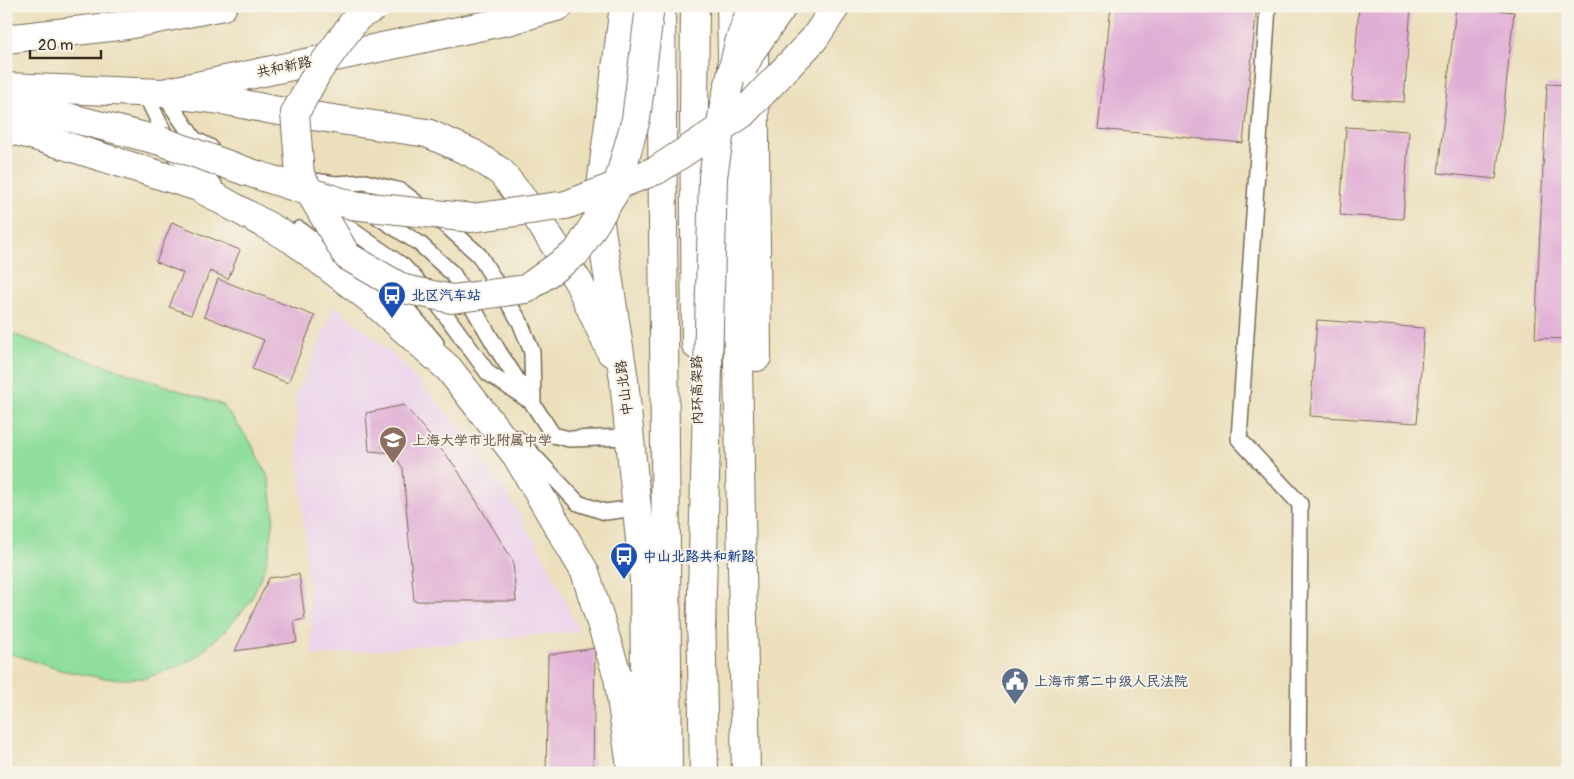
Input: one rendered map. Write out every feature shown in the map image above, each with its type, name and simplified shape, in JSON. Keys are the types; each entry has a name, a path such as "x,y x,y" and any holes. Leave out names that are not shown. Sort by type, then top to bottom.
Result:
{"main road":[{"path":"6,39 127,25 223,6"},
{"path":"377,6 358,16 318,71 295,112 300,175 347,256 404,289 452,298 526,290 577,252 616,190 636,119 650,6"},
{"name":"共和新路","path":"6,87 154,93 511,20 559,6"},
{"name":"中山北路","path":"624,6 598,210 624,380 644,580 646,773"},
{"path":"661,6 668,773"},
{"name":"内环高架路","path":"696,6 694,111 704,773"},
{"path":"731,6 746,773"},
{"path":"701,630 713,177 724,104 739,43 753,6"},
{"path":"746,745 758,660 756,135 753,6"},
{"path":"724,104 752,50 783,6"},
{"path":"6,111 59,116 161,141 248,172 351,205 472,218 566,205 657,170 742,114 814,39 836,6"},
{"path":"154,93 222,100 273,110 427,133 472,153 501,172 536,216 579,283 624,380"},
{"path":"6,129 198,187 293,240 369,298 449,369 516,456 585,572 618,676 632,773"}],"lane":[{"path":"1268,6 1239,439 1300,504 1298,773"},
{"path":"154,93 194,139 238,159 283,176 336,184 365,182 401,191 449,228 479,255 520,322 532,352 533,403"},
{"path":"154,93 175,156 207,180 306,233 402,303 524,446 578,503 605,512 636,508"},
{"path":"269,171 403,266 434,299 488,373 533,403"},
{"path":"316,181 338,191 420,244 453,274 499,352 552,435 568,439 629,437"}],"shaded area":[{"name":"上海大学市北附属中学","path":"335,305 399,360 463,430 510,498 548,565 579,631 313,656 295,399"}],"green space":[{"path":"6,332 223,405 251,443 269,479 274,515 270,547 265,567 250,602 227,629 195,658 170,670 145,678 125,679 103,678 60,670 6,652"}],"building":[{"path":"1111,6 1257,6 1243,143 1098,129"},
{"path":"1359,6 1411,6 1404,102 1352,99"},
{"path":"1456,6 1514,12 1496,179 1438,173"},
{"path":"1547,84 1568,85 1568,339 1535,338"},
{"path":"1346,127 1409,131 1403,219 1340,215"},
{"path":"172,222 240,250 228,279 210,271 191,315 169,307 183,273 156,262"},
{"path":"218,279 315,316 288,383 252,369 264,340 204,316"},
{"path":"1317,320 1424,328 1417,423 1310,416"},
{"path":"404,405 455,466 513,561 516,601 414,601 403,468 393,453 369,451 366,413"},
{"path":"299,574 305,619 294,621 297,642 235,651 269,578"},
{"path":"595,648 593,773 546,773 548,655"}],"place":[{"name":"北区汽车站","path":"392,319"},
{"name":"上海大学市北附属中学","path":"393,464"},
{"name":"中山北路共和新路","path":"624,580"},
{"name":"上海市第二中级人民法院","path":"1015,705"}]}
